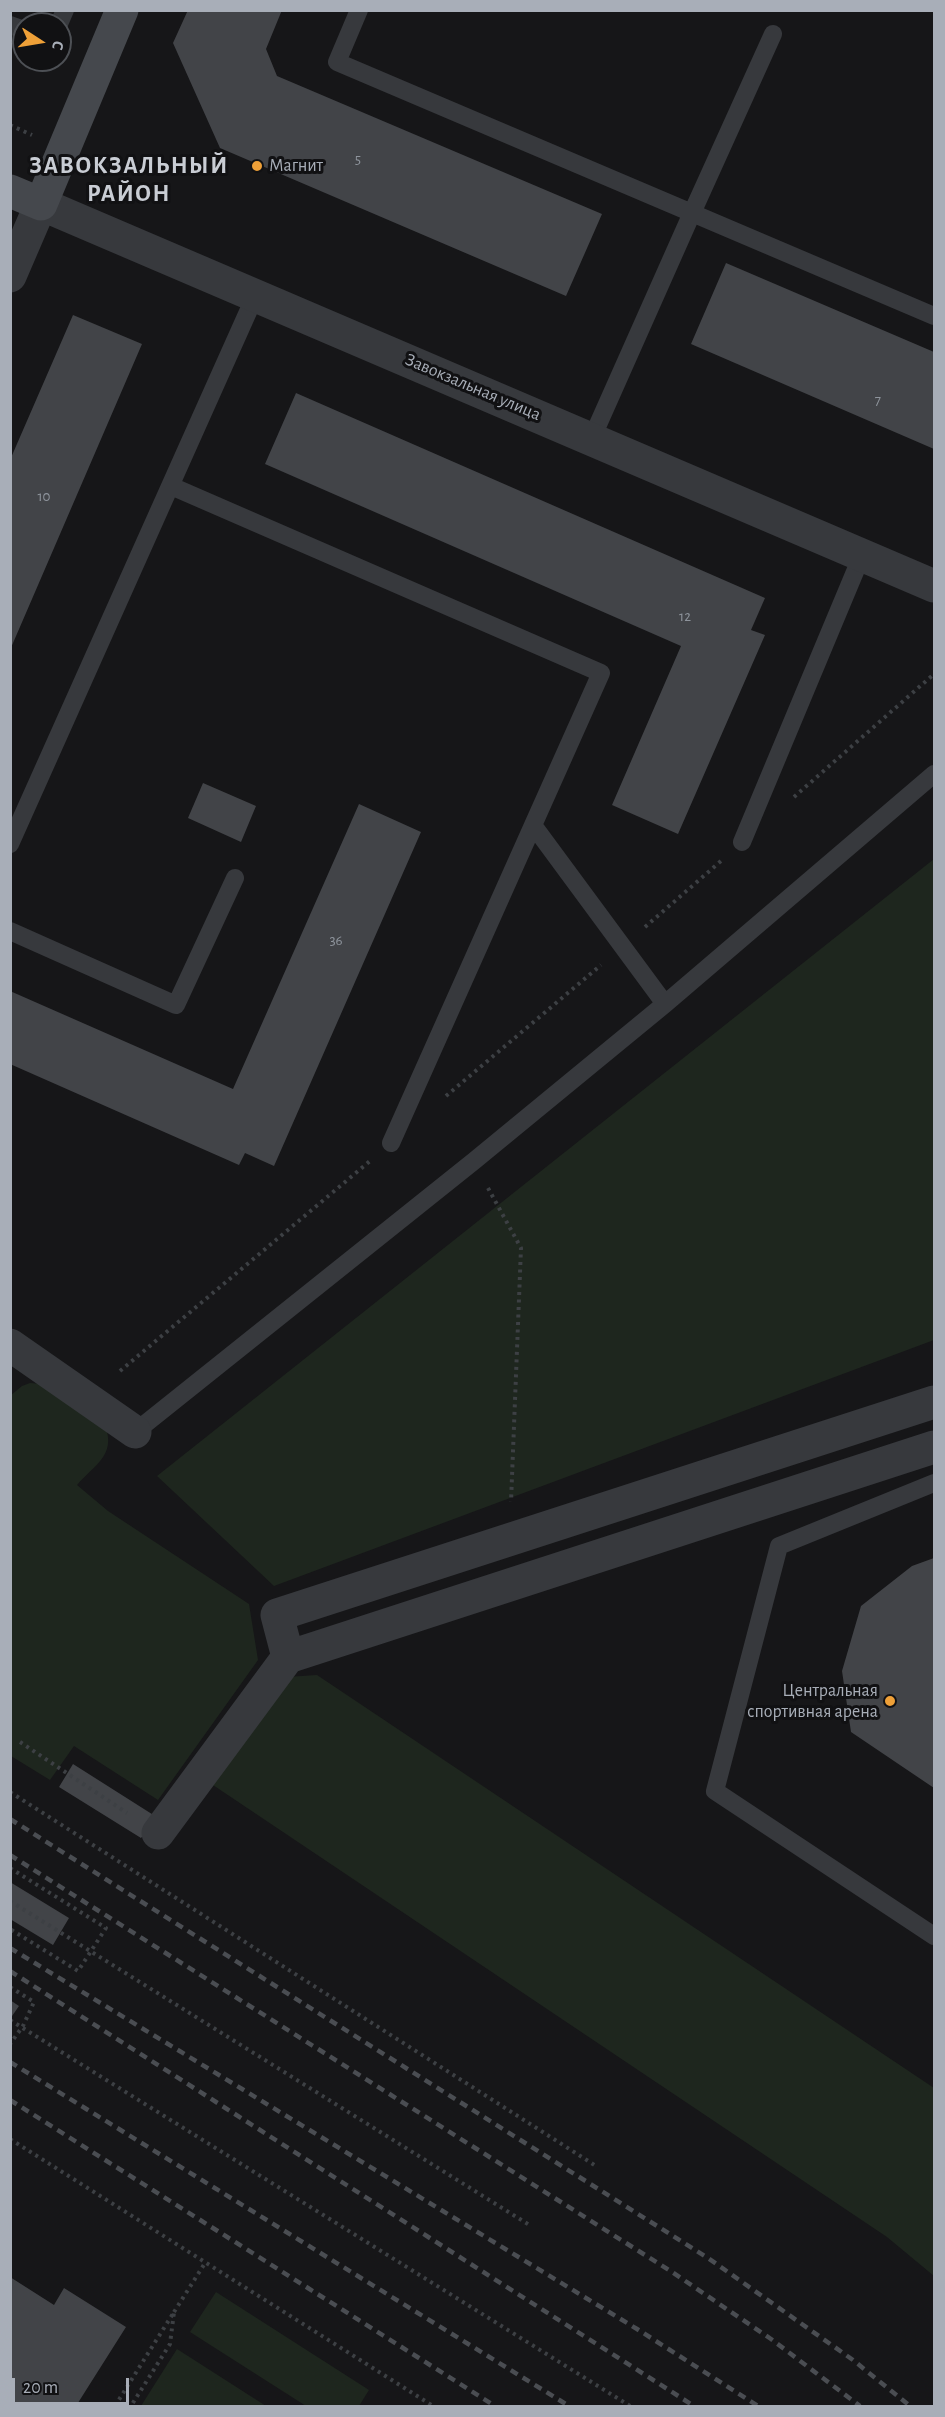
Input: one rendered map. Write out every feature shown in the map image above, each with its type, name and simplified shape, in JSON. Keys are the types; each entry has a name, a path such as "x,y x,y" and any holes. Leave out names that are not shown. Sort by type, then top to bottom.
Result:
{"street":[{"path":"10,276 122,10"},
{"name":"Завокзальная улица","path":"10,191 256,294 934,586"},
{"path":"10,1345 135,1432"},
{"path":"288,1657 277,1615 934,1402"},
{"path":"158,1833 288,1657 934,1447"}],"lane":[{"path":"359,10 337,62 934,316"},
{"path":"592,438 773,34"},
{"path":"10,844 256,294"},
{"path":"171,486 601,673 391,1143"},
{"path":"742,842 862,555"},
{"path":"135,1432 474,1161 665,1004 934,774"},
{"path":"533,825 665,1004"},
{"path":"10,931 176,1005 235,878"},
{"path":"934,1483 779,1546 715,1791 934,1936"}],"path":[{"path":"786,804 934,674"},
{"path":"444,1098 742,842"},
{"path":"120,1371 391,1143"},
{"path":"474,1161 521,1248 510,1538"},
{"path":"20,1742 130,1814"},
{"path":"10,1792 596,2166"},
{"path":"10,1868 106,1928 78,1971 10,1929"},
{"path":"10,1901 92,1950 531,2226"},
{"path":"10,1988 34,2002 23,2026 10,2044"},
{"path":"10,2020 630,2406"},
{"path":"10,2139 433,2406"},
{"path":"114,2406 205,2263"},
{"path":"131,2406 170,2344 174,2312"}],"shaded area":[{"path":"934,859 934,1340 274,1586 157,1476"},
{"path":"30,1383 43,1384 105,1426 108,1436 106,1452 77,1485 108,1511 249,1604 258,1660 158,1800 74,1746 50,1780 11,1756 10,1396 22,1386"},
{"path":"317,1675 934,2088 934,2276 887,2237 204,1779 272,1678"},
{"path":"216,2292 369,2390 359,2406 306,2406 190,2332"},
{"path":"177,2349 266,2406 141,2406"}],"building":[{"path":"188,10 282,10 266,49 277,76 602,214 566,296 220,148 173,43"},
{"path":"726,263 934,352 934,449 691,344"},
{"path":"73,315 142,344 10,650 10,460"},
{"path":"296,393 765,598 751,630 765,635 678,834 612,805 681,646 265,464"},
{"path":"203,783 256,806 241,842 188,818"},
{"path":"359,804 421,832 274,1166 245,1153 239,1165 10,1064 10,991 233,1089"},
{"name":"Центральная спортивная арена","path":"934,1558 934,1788 851,1732 842,1671 861,1606 912,1566"},
{"path":"73,1764 155,1816 141,1838 59,1787"},
{"path":"10,1882 69,1918 53,1945 10,1919"},
{"path":"10,2000 19,2006 10,2019"},
{"path":"10,2277 54,2305 64,2288 126,2327 76,2406 10,2406"}],"railway":[{"path":"10,1819 708,2258 853,2360 910,2406"},
{"path":"10,1855 672,2272 771,2339 860,2406"},
{"path":"10,1948 637,2329 758,2406"},
{"path":"10,1971 694,2406"},
{"path":"10,2062 569,2406"},
{"path":"10,2100 495,2406"}],"place":[{"name":"Магнит","path":"257,166"},
{"name":"Центральная спортивная арена","path":"890,1701"}],"district":[{"name":"ЗАВОКЗАЛЬНЫЙ РАЙОН","path":"129,180"}]}
